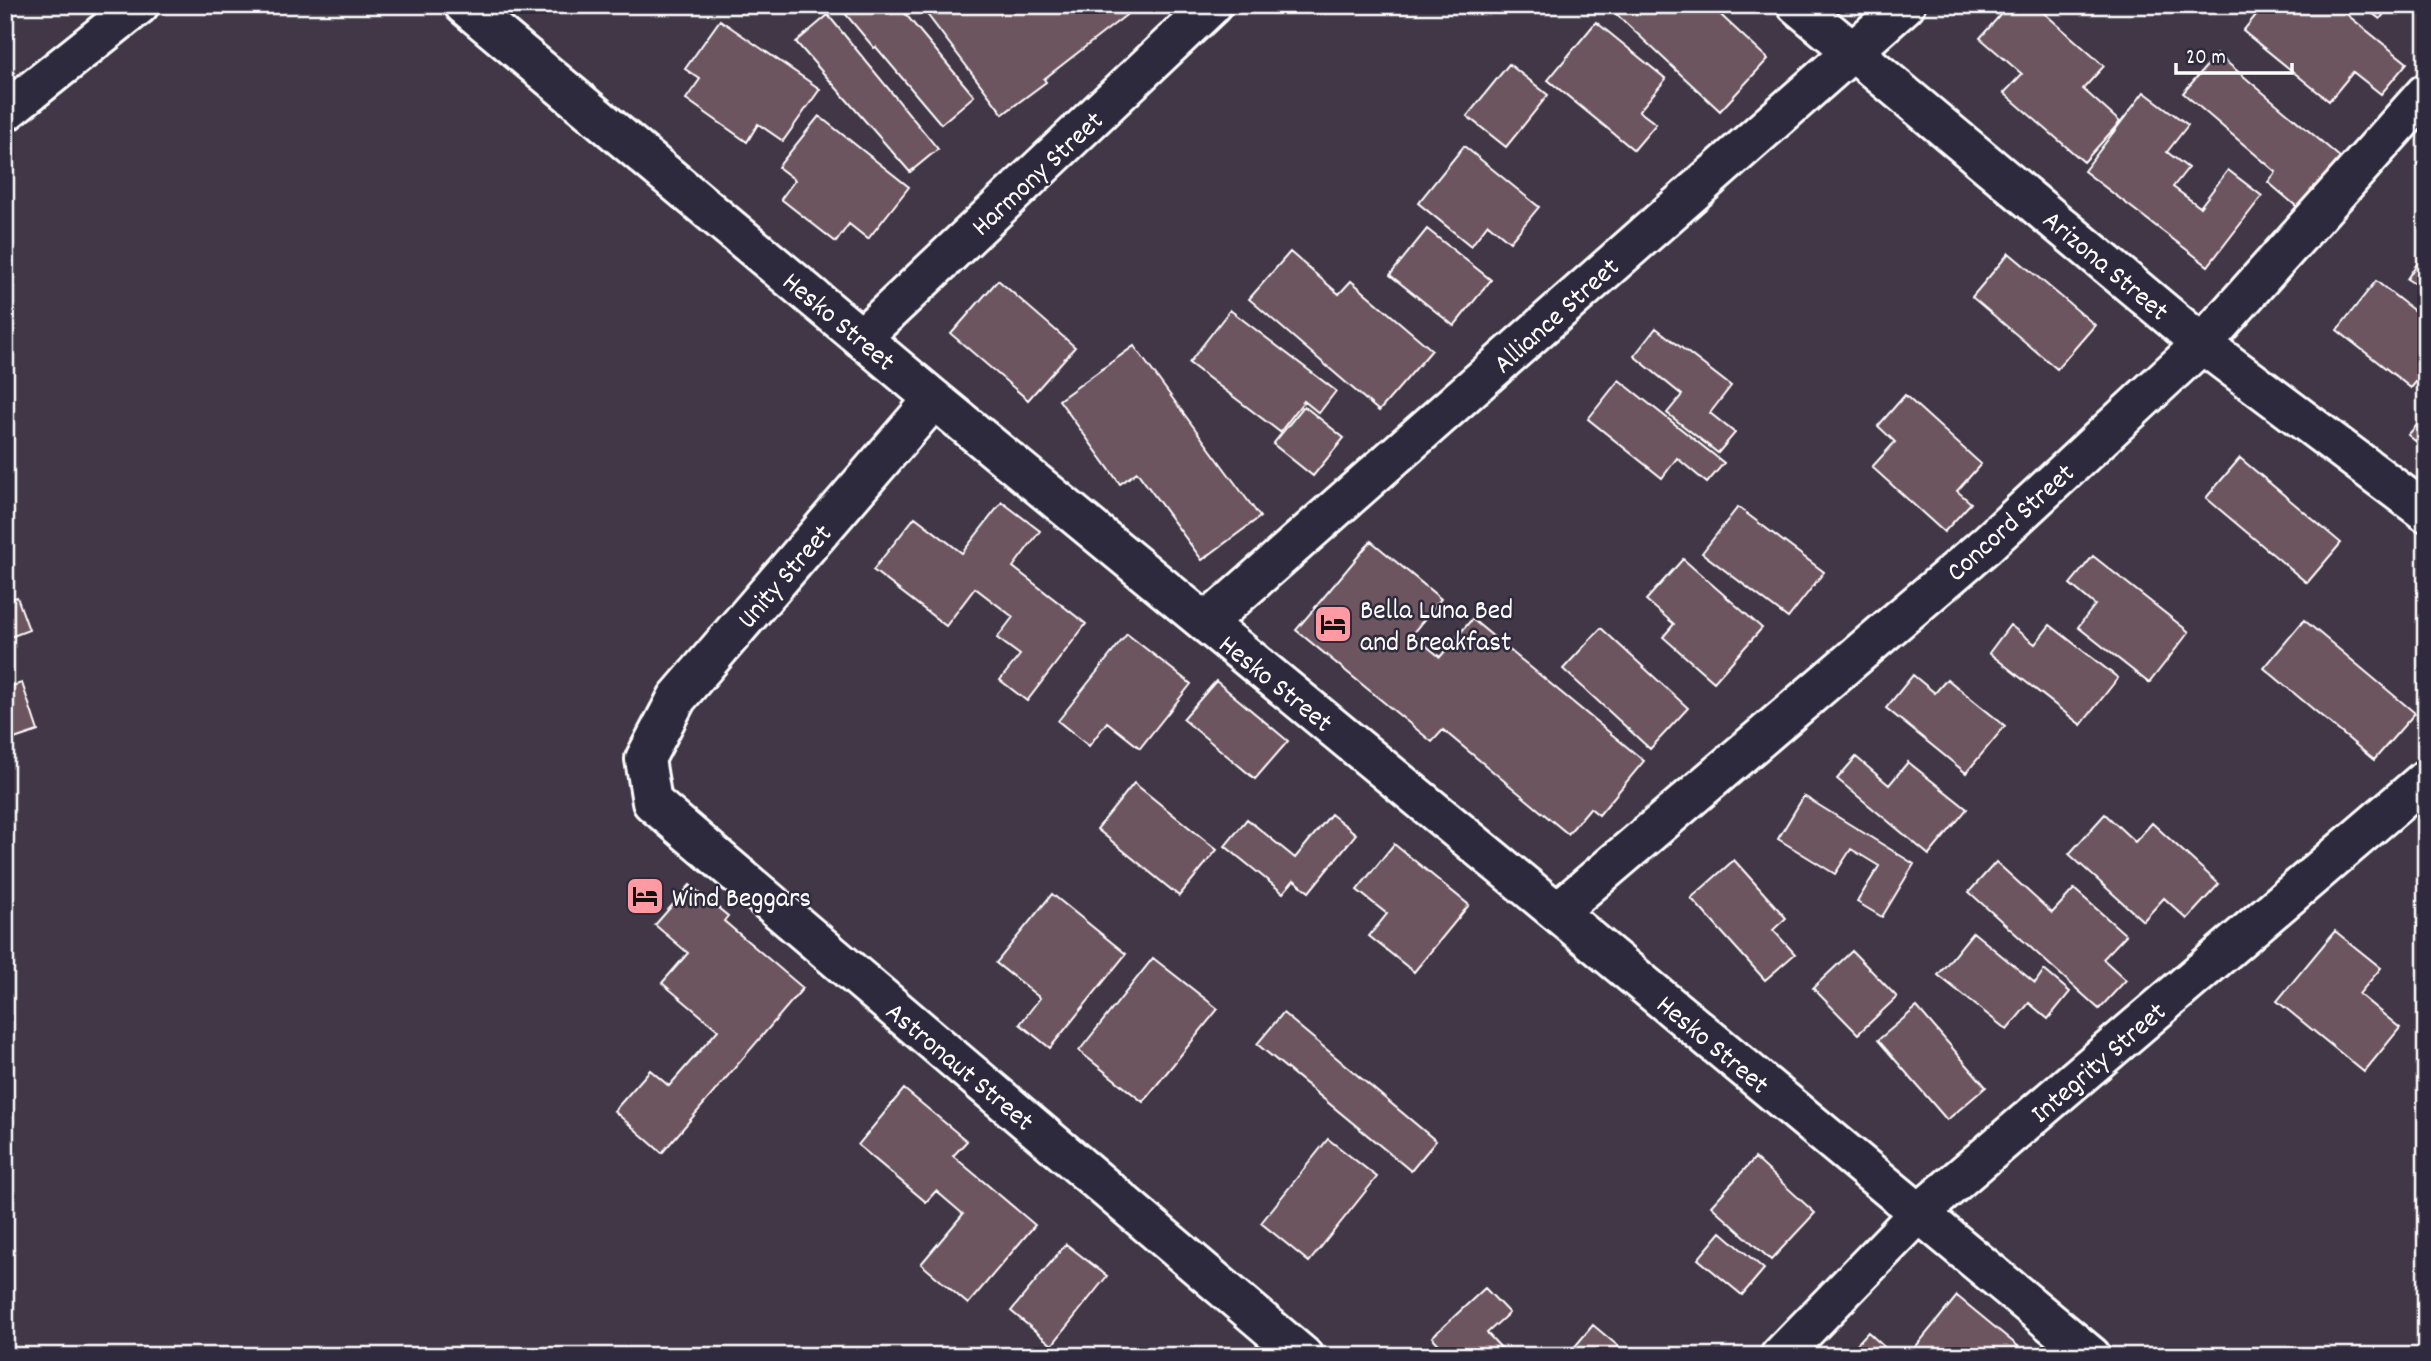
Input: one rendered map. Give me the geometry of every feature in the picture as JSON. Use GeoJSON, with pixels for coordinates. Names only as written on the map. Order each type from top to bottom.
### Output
{"type":"FeatureCollection","features":[{"type":"Feature","properties":{"kind":"street"},"geometry":{"type":"LineString","coordinates":[[5,112],[139,5]]}},
{"type":"Feature","properties":{"kind":"street","name":"Hesko Street"},"geometry":{"type":"LineString","coordinates":[[464,5],[934,399],[2091,1356]]}},
{"type":"Feature","properties":{"kind":"street","name":"Harmony Street"},"geometry":{"type":"LineString","coordinates":[[861,338],[1212,5]]}},
{"type":"Feature","properties":{"kind":"street","name":"Arizona Street"},"geometry":{"type":"LineString","coordinates":[[1797,5],[2202,344],[2426,512]]}},
{"type":"Feature","properties":{"kind":"street","name":"Alliance Street"},"geometry":{"type":"LineString","coordinates":[[1206,623],[1905,5]]}},
{"type":"Feature","properties":{"kind":"street","name":"Concord Street"},"geometry":{"type":"LineString","coordinates":[[1557,912],[1986,545],[2202,344],[2426,93]]}},
{"type":"Feature","properties":{"kind":"street","name":"Unity Street"},"geometry":{"type":"LineString","coordinates":[[645,760],[677,698],[934,399]]}},
{"type":"Feature","properties":{"kind":"street","name":"Astronaut Street"},"geometry":{"type":"LineString","coordinates":[[645,760],[652,802],[1303,1356]]}},
{"type":"Feature","properties":{"kind":"street","name":"Integrity Street"},"geometry":{"type":"LineString","coordinates":[[1780,1356],[1918,1214],[2426,779]]}},
{"type":"Feature","properties":{"kind":"building"},"geometry":{"type":"Polygon","coordinates":[[[838,5],[898,5],[974,96],[941,124],[838,5]]]}},
{"type":"Feature","properties":{"kind":"building"},"geometry":{"type":"Polygon","coordinates":[[[920,5],[1135,5],[1132,7],[1134,9],[1044,79],[1046,82],[1003,114],[920,5]]]}},
{"type":"Feature","properties":{"kind":"building"},"geometry":{"type":"Polygon","coordinates":[[[1623,5],[1710,5],[1768,59],[1720,111],[1615,13],[1623,5]]]}},
{"type":"Feature","properties":{"kind":"building"},"geometry":{"type":"Polygon","coordinates":[[[2009,5],[2035,5],[2104,66],[2083,89],[2120,122],[2084,162],[2004,93],[2022,74],[1980,38],[2009,5]]]}},
{"type":"Feature","properties":{"kind":"building"},"geometry":{"type":"Polygon","coordinates":[[[2264,5],[2335,5],[2407,63],[2381,94],[2353,72],[2329,101],[2243,31],[2264,5]]]}},
{"type":"Feature","properties":{"kind":"building"},"geometry":{"type":"Polygon","coordinates":[[[2361,5],[2391,5],[2380,19],[2361,5]]]}},
{"type":"Feature","properties":{"kind":"building"},"geometry":{"type":"Polygon","coordinates":[[[828,15],[938,149],[910,172],[796,42],[828,15]]]}},
{"type":"Feature","properties":{"kind":"building"},"geometry":{"type":"Polygon","coordinates":[[[720,20],[820,89],[783,141],[758,124],[747,142],[686,99],[700,79],[685,69],[720,20]]]}},
{"type":"Feature","properties":{"kind":"building"},"geometry":{"type":"Polygon","coordinates":[[[1596,22],[1666,79],[1639,111],[1656,124],[1634,150],[1548,80],[1596,22]]]}},
{"type":"Feature","properties":{"kind":"building"},"geometry":{"type":"Polygon","coordinates":[[[2217,54],[2353,168],[2310,218],[2268,182],[2276,172],[2183,93],[2217,54]]]}},
{"type":"Feature","properties":{"kind":"building"},"geometry":{"type":"Polygon","coordinates":[[[1509,64],[1548,95],[1506,147],[1467,116],[1509,64]]]}},
{"type":"Feature","properties":{"kind":"building"},"geometry":{"type":"Polygon","coordinates":[[[2144,92],[2188,125],[2167,152],[2188,168],[2173,187],[2200,207],[2228,170],[2262,196],[2208,266],[2084,171],[2144,92]]]}},
{"type":"Feature","properties":{"kind":"building"},"geometry":{"type":"Polygon","coordinates":[[[819,116],[909,187],[868,239],[849,224],[836,242],[781,199],[795,180],[778,167],[819,116]]]}},
{"type":"Feature","properties":{"kind":"building"},"geometry":{"type":"Polygon","coordinates":[[[1464,146],[1539,207],[1510,242],[1488,224],[1471,246],[1418,203],[1464,146]]]}},
{"type":"Feature","properties":{"kind":"building"},"geometry":{"type":"Polygon","coordinates":[[[1427,229],[1491,280],[1454,326],[1390,275],[1427,229]]]}},
{"type":"Feature","properties":{"kind":"building"},"geometry":{"type":"Polygon","coordinates":[[[2426,250],[2426,291],[2407,279],[2426,250]]]}},
{"type":"Feature","properties":{"kind":"building"},"geometry":{"type":"Polygon","coordinates":[[[1290,252],[1339,294],[1351,281],[1432,350],[1379,411],[1249,299],[1290,252]]]}},
{"type":"Feature","properties":{"kind":"building"},"geometry":{"type":"Polygon","coordinates":[[[2009,253],[2095,325],[2057,369],[1972,297],[2009,253]]]}},
{"type":"Feature","properties":{"kind":"building"},"geometry":{"type":"Polygon","coordinates":[[[998,280],[1075,347],[1028,400],[951,334],[998,280]]]}},
{"type":"Feature","properties":{"kind":"building"},"geometry":{"type":"Polygon","coordinates":[[[2376,281],[2426,320],[2426,370],[2411,388],[2337,330],[2376,281]]]}},
{"type":"Feature","properties":{"kind":"building"},"geometry":{"type":"Polygon","coordinates":[[[1230,310],[1336,391],[1319,413],[1304,401],[1280,432],[1189,363],[1230,310]]]}},
{"type":"Feature","properties":{"kind":"building"},"geometry":{"type":"Polygon","coordinates":[[[1656,328],[1731,386],[1710,413],[1735,433],[1718,453],[1667,413],[1682,395],[1634,356],[1656,328]]]}},
{"type":"Feature","properties":{"kind":"building"},"geometry":{"type":"Polygon","coordinates":[[[1134,346],[1260,517],[1202,560],[1137,472],[1120,484],[1059,400],[1134,346]]]}},
{"type":"Feature","properties":{"kind":"building"},"geometry":{"type":"Polygon","coordinates":[[[1619,380],[1724,463],[1707,483],[1677,458],[1662,478],[1588,419],[1619,380]]]}},
{"type":"Feature","properties":{"kind":"building"},"geometry":{"type":"Polygon","coordinates":[[[1905,395],[1981,464],[1957,491],[1971,503],[1944,532],[1872,467],[1895,442],[1878,426],[1905,395]]]}},
{"type":"Feature","properties":{"kind":"building"},"geometry":{"type":"Polygon","coordinates":[[[1304,406],[1344,438],[1313,476],[1273,444],[1304,406]]]}},
{"type":"Feature","properties":{"kind":"building"},"geometry":{"type":"Polygon","coordinates":[[[2426,415],[2426,450],[2408,435],[2426,415]]]}},
{"type":"Feature","properties":{"kind":"building"},"geometry":{"type":"Polygon","coordinates":[[[2240,458],[2341,543],[2307,583],[2206,498],[2240,458]]]}},
{"type":"Feature","properties":{"kind":"building"},"geometry":{"type":"Polygon","coordinates":[[[1002,502],[1040,531],[1013,567],[1086,624],[1027,701],[1000,680],[1020,655],[997,638],[1013,617],[975,588],[946,626],[873,570],[915,517],[962,553],[1002,502]]]}},
{"type":"Feature","properties":{"kind":"building"},"geometry":{"type":"Polygon","coordinates":[[[1738,507],[1824,572],[1788,618],[1702,553],[1738,507]]]}},
{"type":"Feature","properties":{"kind":"building"},"geometry":{"type":"Polygon","coordinates":[[[1371,541],[1441,599],[1412,634],[1440,657],[1472,619],[1644,761],[1599,815],[1590,808],[1568,834],[1443,730],[1432,742],[1296,630],[1371,541]]]}},
{"type":"Feature","properties":{"kind":"building"},"geometry":{"type":"Polygon","coordinates":[[[2093,556],[2189,632],[2149,683],[2078,627],[2095,605],[2070,584],[2093,556]]]}},
{"type":"Feature","properties":{"kind":"building"},"geometry":{"type":"Polygon","coordinates":[[[1683,559],[1762,628],[1714,682],[1663,637],[1674,624],[1646,600],[1683,559]]]}},
{"type":"Feature","properties":{"kind":"building"},"geometry":{"type":"Polygon","coordinates":[[[17,597],[29,630],[5,639],[5,601],[17,597]]]}},
{"type":"Feature","properties":{"kind":"building"},"geometry":{"type":"Polygon","coordinates":[[[2304,620],[2415,713],[2374,760],[2264,668],[2304,620]]]}},
{"type":"Feature","properties":{"kind":"building"},"geometry":{"type":"Polygon","coordinates":[[[2010,625],[2035,644],[2050,625],[2118,678],[2081,725],[1989,653],[2010,625]]]}},
{"type":"Feature","properties":{"kind":"building"},"geometry":{"type":"Polygon","coordinates":[[[1601,628],[1688,708],[1650,749],[1563,669],[1601,628]]]}},
{"type":"Feature","properties":{"kind":"building"},"geometry":{"type":"Polygon","coordinates":[[[1127,634],[1191,684],[1140,748],[1107,722],[1089,746],[1058,721],[1127,634]]]}},
{"type":"Feature","properties":{"kind":"building"},"geometry":{"type":"Polygon","coordinates":[[[1913,675],[1935,693],[1947,679],[2005,726],[1966,773],[1886,708],[1913,675]]]}},
{"type":"Feature","properties":{"kind":"building"},"geometry":{"type":"Polygon","coordinates":[[[1216,681],[1288,741],[1255,779],[1183,719],[1216,681]]]}},
{"type":"Feature","properties":{"kind":"building"},"geometry":{"type":"Polygon","coordinates":[[[22,683],[38,731],[5,742],[5,688],[22,683]]]}},
{"type":"Feature","properties":{"kind":"building"},"geometry":{"type":"Polygon","coordinates":[[[1856,757],[1889,785],[1908,762],[1967,809],[1929,855],[1837,779],[1856,757]]]}},
{"type":"Feature","properties":{"kind":"building"},"geometry":{"type":"Polygon","coordinates":[[[1134,783],[1217,850],[1179,896],[1097,829],[1134,783]]]}},
{"type":"Feature","properties":{"kind":"building"},"geometry":{"type":"Polygon","coordinates":[[[1804,796],[1914,864],[1882,917],[1857,902],[1879,866],[1851,849],[1835,874],[1778,839],[1804,796]]]}},
{"type":"Feature","properties":{"kind":"building"},"geometry":{"type":"Polygon","coordinates":[[[1331,814],[1356,834],[1309,892],[1294,880],[1283,893],[1225,846],[1247,819],[1295,858],[1331,814]]]}},
{"type":"Feature","properties":{"kind":"building"},"geometry":{"type":"Polygon","coordinates":[[[2105,814],[2135,842],[2152,823],[2219,884],[2187,919],[2164,898],[2143,921],[2069,854],[2105,814]]]}},
{"type":"Feature","properties":{"kind":"building"},"geometry":{"type":"Polygon","coordinates":[[[1394,844],[1469,905],[1414,972],[1369,936],[1387,914],[1357,890],[1394,844]]]}},
{"type":"Feature","properties":{"kind":"building"},"geometry":{"type":"Polygon","coordinates":[[[1734,860],[1786,918],[1773,930],[1795,954],[1765,980],[1691,898],[1734,860]]]}},
{"type":"Feature","properties":{"kind":"building"},"geometry":{"type":"Polygon","coordinates":[[[1996,862],[2052,913],[2074,889],[2126,935],[2103,959],[2126,980],[2099,1009],[1969,892],[1996,862]]]}},
{"type":"Feature","properties":{"kind":"building"},"geometry":{"type":"Polygon","coordinates":[[[690,885],[728,916],[724,921],[803,988],[662,1153],[614,1111],[650,1070],[669,1086],[718,1030],[662,983],[688,953],[655,925],[690,885]]]}},
{"type":"Feature","properties":{"kind":"building"},"geometry":{"type":"Polygon","coordinates":[[[1052,894],[1126,954],[1050,1048],[1020,1024],[1040,998],[996,963],[1052,894]]]}},
{"type":"Feature","properties":{"kind":"building"},"geometry":{"type":"Polygon","coordinates":[[[2335,931],[2381,968],[2359,994],[2400,1028],[2364,1072],[2277,1001],[2335,931]]]}},
{"type":"Feature","properties":{"kind":"building"},"geometry":{"type":"Polygon","coordinates":[[[1973,932],[2035,983],[2044,970],[2070,992],[2048,1019],[2029,1003],[2007,1030],[1938,975],[1973,932]]]}},
{"type":"Feature","properties":{"kind":"building"},"geometry":{"type":"Polygon","coordinates":[[[1852,951],[1897,997],[1858,1034],[1813,988],[1852,951]]]}},
{"type":"Feature","properties":{"kind":"building"},"geometry":{"type":"Polygon","coordinates":[[[1153,958],[1218,1009],[1143,1102],[1079,1051],[1153,958]]]}},
{"type":"Feature","properties":{"kind":"building"},"geometry":{"type":"Polygon","coordinates":[[[1917,1007],[1986,1087],[1947,1120],[1878,1040],[1917,1007]]]}},
{"type":"Feature","properties":{"kind":"building"},"geometry":{"type":"Polygon","coordinates":[[[1283,1013],[1436,1141],[1411,1171],[1257,1044],[1283,1013]]]}},
{"type":"Feature","properties":{"kind":"building"},"geometry":{"type":"Polygon","coordinates":[[[904,1089],[967,1141],[953,1156],[1035,1225],[968,1304],[921,1264],[963,1214],[936,1191],[926,1202],[858,1145],[904,1089]]]}},
{"type":"Feature","properties":{"kind":"building"},"geometry":{"type":"Polygon","coordinates":[[[1328,1139],[1377,1177],[1309,1262],[1261,1223],[1328,1139]]]}},
{"type":"Feature","properties":{"kind":"building"},"geometry":{"type":"Polygon","coordinates":[[[1755,1158],[1815,1213],[1771,1260],[1711,1206],[1755,1158]]]}},
{"type":"Feature","properties":{"kind":"building"},"geometry":{"type":"Polygon","coordinates":[[[1721,1232],[1764,1269],[1742,1295],[1698,1259],[1721,1232]]]}},
{"type":"Feature","properties":{"kind":"building"},"geometry":{"type":"Polygon","coordinates":[[[1066,1244],[1107,1276],[1052,1345],[1011,1311],[1066,1244]]]}},
{"type":"Feature","properties":{"kind":"building"},"geometry":{"type":"Polygon","coordinates":[[[1485,1288],[1509,1313],[1487,1333],[1509,1356],[1450,1356],[1432,1337],[1485,1288]]]}},
{"type":"Feature","properties":{"kind":"building"},"geometry":{"type":"Polygon","coordinates":[[[1957,1296],[2030,1356],[1908,1356],[1957,1296]]]}},
{"type":"Feature","properties":{"kind":"building"},"geometry":{"type":"Polygon","coordinates":[[[1593,1325],[1630,1356],[1567,1356],[1593,1325]]]}},
{"type":"Feature","properties":{"kind":"building"},"geometry":{"type":"Polygon","coordinates":[[[1868,1332],[1894,1356],[1846,1356],[1868,1332]]]}},
{"type":"Feature","properties":{"kind":"place","name":"Bella Luna Bed and Breakfast"},"geometry":{"type":"Point","coordinates":[1333,624]}},
{"type":"Feature","properties":{"kind":"place","name":"Wind Beggars"},"geometry":{"type":"Point","coordinates":[645,896]}}]}
